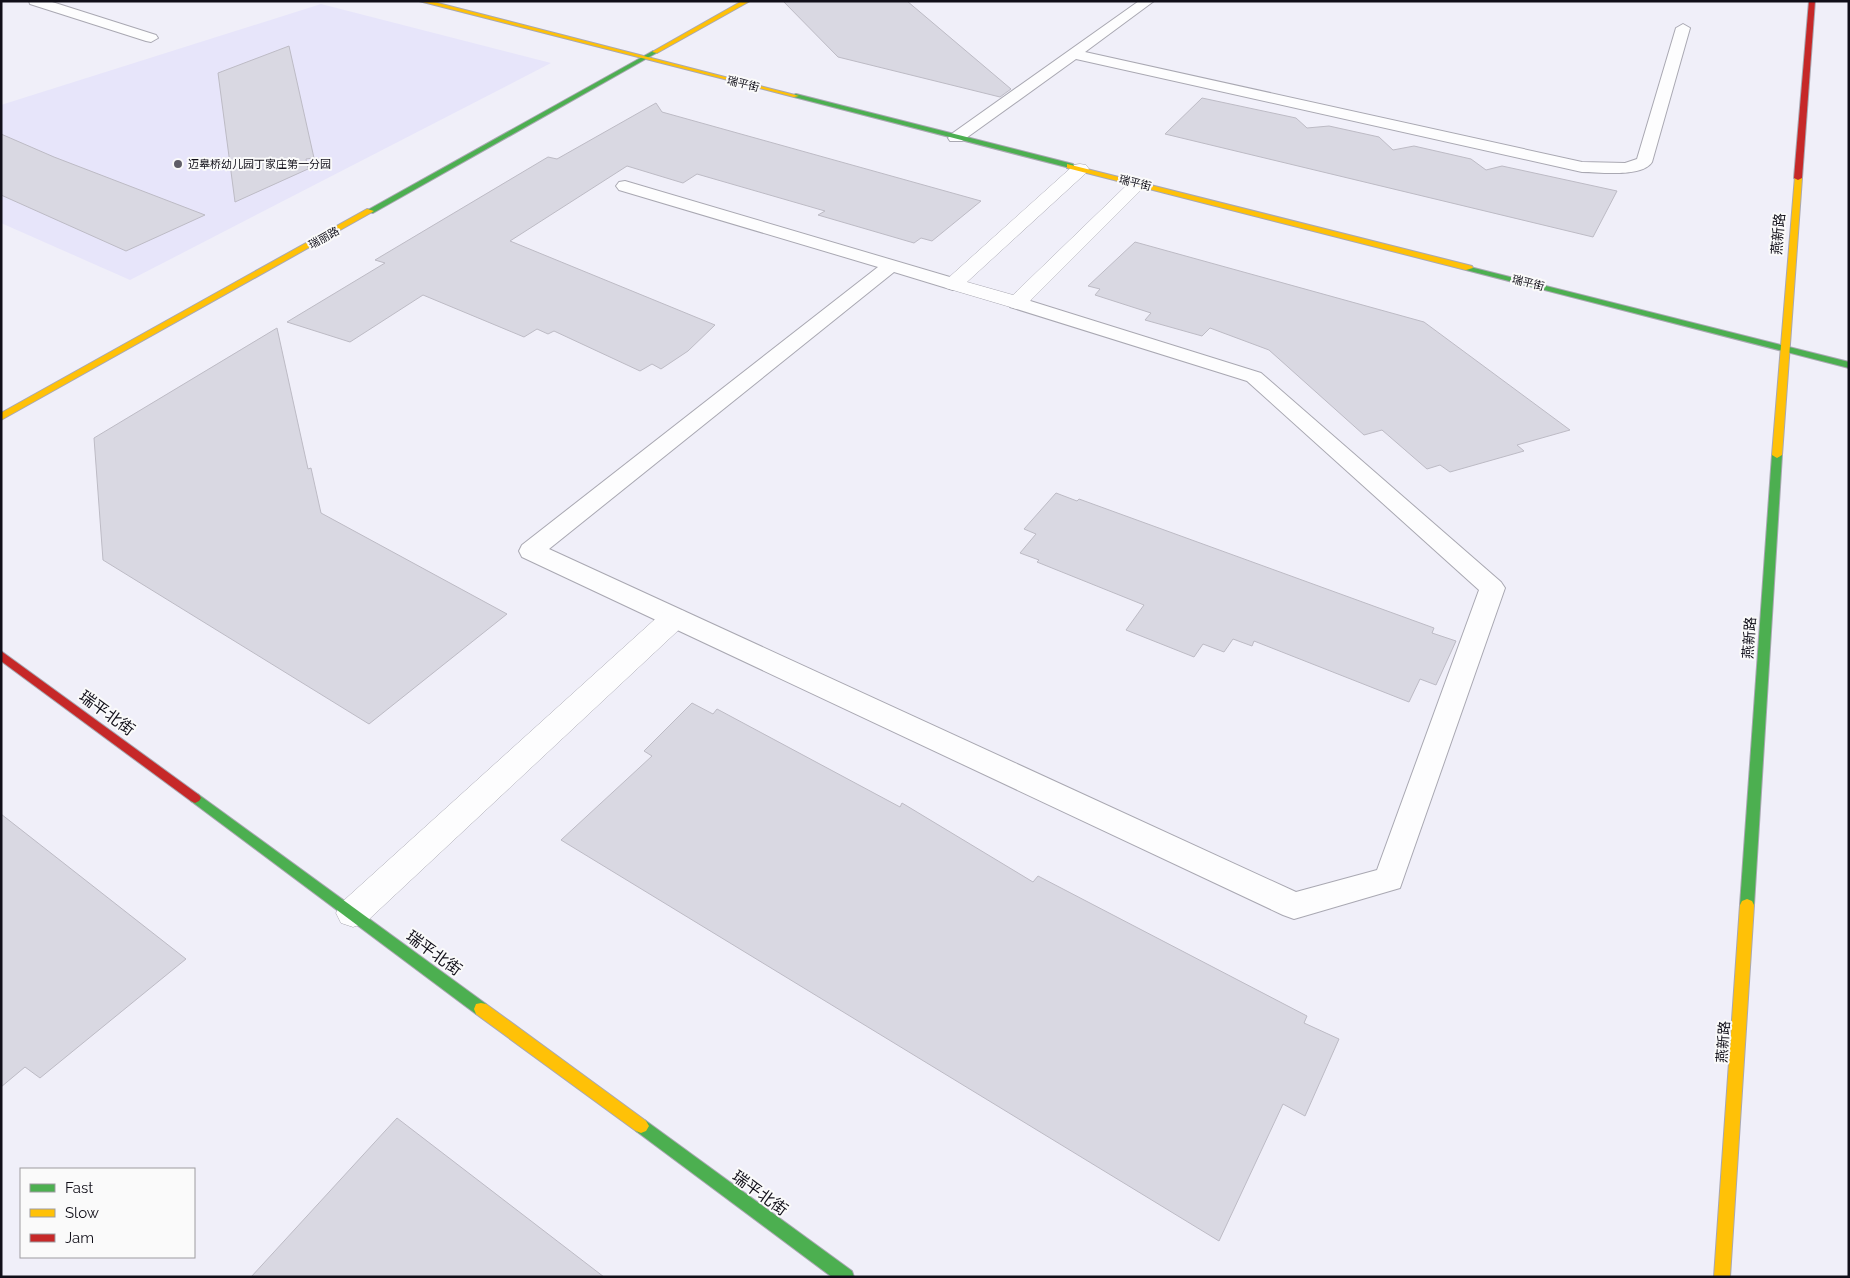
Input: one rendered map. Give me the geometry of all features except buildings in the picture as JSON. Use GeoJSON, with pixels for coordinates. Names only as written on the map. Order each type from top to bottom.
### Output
{"type":"FeatureCollection","features":[{"type":"Feature","properties":{"kind":"street","name":"瑞平街"},"geometry":{"type":"LineString","coordinates":[[422,1],[1849,364]]}},
{"type":"Feature","properties":{"kind":"street","name":"瑞丽路"},"geometry":{"type":"LineString","coordinates":[[1,417],[747,1]]}},
{"type":"Feature","properties":{"kind":"street","name":"燕新路"},"geometry":{"type":"LineString","coordinates":[[1722,1277],[1784,348],[1812,1]]}},
{"type":"Feature","properties":{"kind":"street"},"geometry":{"type":"LineString","coordinates":[[952,284],[1080,169]]}},
{"type":"Feature","properties":{"kind":"street"},"geometry":{"type":"LineString","coordinates":[[952,284],[1017,303],[1138,184]]}},
{"type":"Feature","properties":{"kind":"street"},"geometry":{"type":"LineString","coordinates":[[353,913],[674,618]]}},
{"type":"Feature","properties":{"kind":"street","name":"瑞平北街"},"geometry":{"type":"LineString","coordinates":[[1,655],[846,1277]]}},
{"type":"Feature","properties":{"kind":"lane"},"geometry":{"type":"LineString","coordinates":[[956,138],[1148,1]]}},
{"type":"Feature","properties":{"kind":"lane"},"geometry":{"type":"LineString","coordinates":[[39,2],[151,38]]}},
{"type":"Feature","properties":{"kind":"lane"},"geometry":{"type":"LineString","coordinates":[[1074,54],[1582,167],[1626,168],[1644,162],[1683,28]]}},
{"type":"Feature","properties":{"kind":"lane"},"geometry":{"type":"LineString","coordinates":[[625,186],[952,284]]}},
{"type":"Feature","properties":{"kind":"lane"},"geometry":{"type":"LineString","coordinates":[[891,266],[531,551],[1294,906],[1389,879],[1492,588],[1254,377],[1017,303]]}},
{"type":"Feature","properties":{"kind":"shaded area","name":"迈皋桥幼儿园丁家庄第一分园"},"geometry":{"type":"Polygon","coordinates":[[[321,4],[551,63],[130,280],[1,223],[1,105],[321,4]]]}},
{"type":"Feature","properties":{"kind":"traffic: fast"},"geometry":{"type":"LineString","coordinates":[[370,211],[655,52]]}},
{"type":"Feature","properties":{"kind":"traffic: fast"},"geometry":{"type":"LineString","coordinates":[[796,96],[1070,166]]}},
{"type":"Feature","properties":{"kind":"traffic: fast"},"geometry":{"type":"LineString","coordinates":[[1469,268],[1849,365]]}},
{"type":"Feature","properties":{"kind":"traffic: fast"},"geometry":{"type":"LineString","coordinates":[[1747,905],[1777,455]]}},
{"type":"Feature","properties":{"kind":"traffic: fast"},"geometry":{"type":"LineString","coordinates":[[195,798],[481,1009]]}},
{"type":"Feature","properties":{"kind":"traffic: fast"},"geometry":{"type":"LineString","coordinates":[[641,1126],[846,1277]]}},
{"type":"Feature","properties":{"kind":"traffic: slow"},"geometry":{"type":"LineString","coordinates":[[422,1],[796,96]]}},
{"type":"Feature","properties":{"kind":"traffic: slow"},"geometry":{"type":"LineString","coordinates":[[655,52],[747,1]]}},
{"type":"Feature","properties":{"kind":"traffic: slow"},"geometry":{"type":"LineString","coordinates":[[1070,166],[1469,268]]}},
{"type":"Feature","properties":{"kind":"traffic: slow"},"geometry":{"type":"LineString","coordinates":[[1777,455],[1798,178]]}},
{"type":"Feature","properties":{"kind":"traffic: slow"},"geometry":{"type":"LineString","coordinates":[[1,417],[370,211]]}},
{"type":"Feature","properties":{"kind":"traffic: slow"},"geometry":{"type":"LineString","coordinates":[[1722,1277],[1747,905]]}},
{"type":"Feature","properties":{"kind":"traffic: slow"},"geometry":{"type":"LineString","coordinates":[[481,1009],[641,1126]]}},
{"type":"Feature","properties":{"kind":"traffic: jam"},"geometry":{"type":"LineString","coordinates":[[1798,178],[1812,1]]}},
{"type":"Feature","properties":{"kind":"traffic: jam"},"geometry":{"type":"LineString","coordinates":[[1,655],[195,798]]}},
{"type":"Feature","properties":{"kind":"place","name":"迈皋桥幼儿园丁家庄第一分园"},"geometry":{"type":"Point","coordinates":[178,164]}}]}
